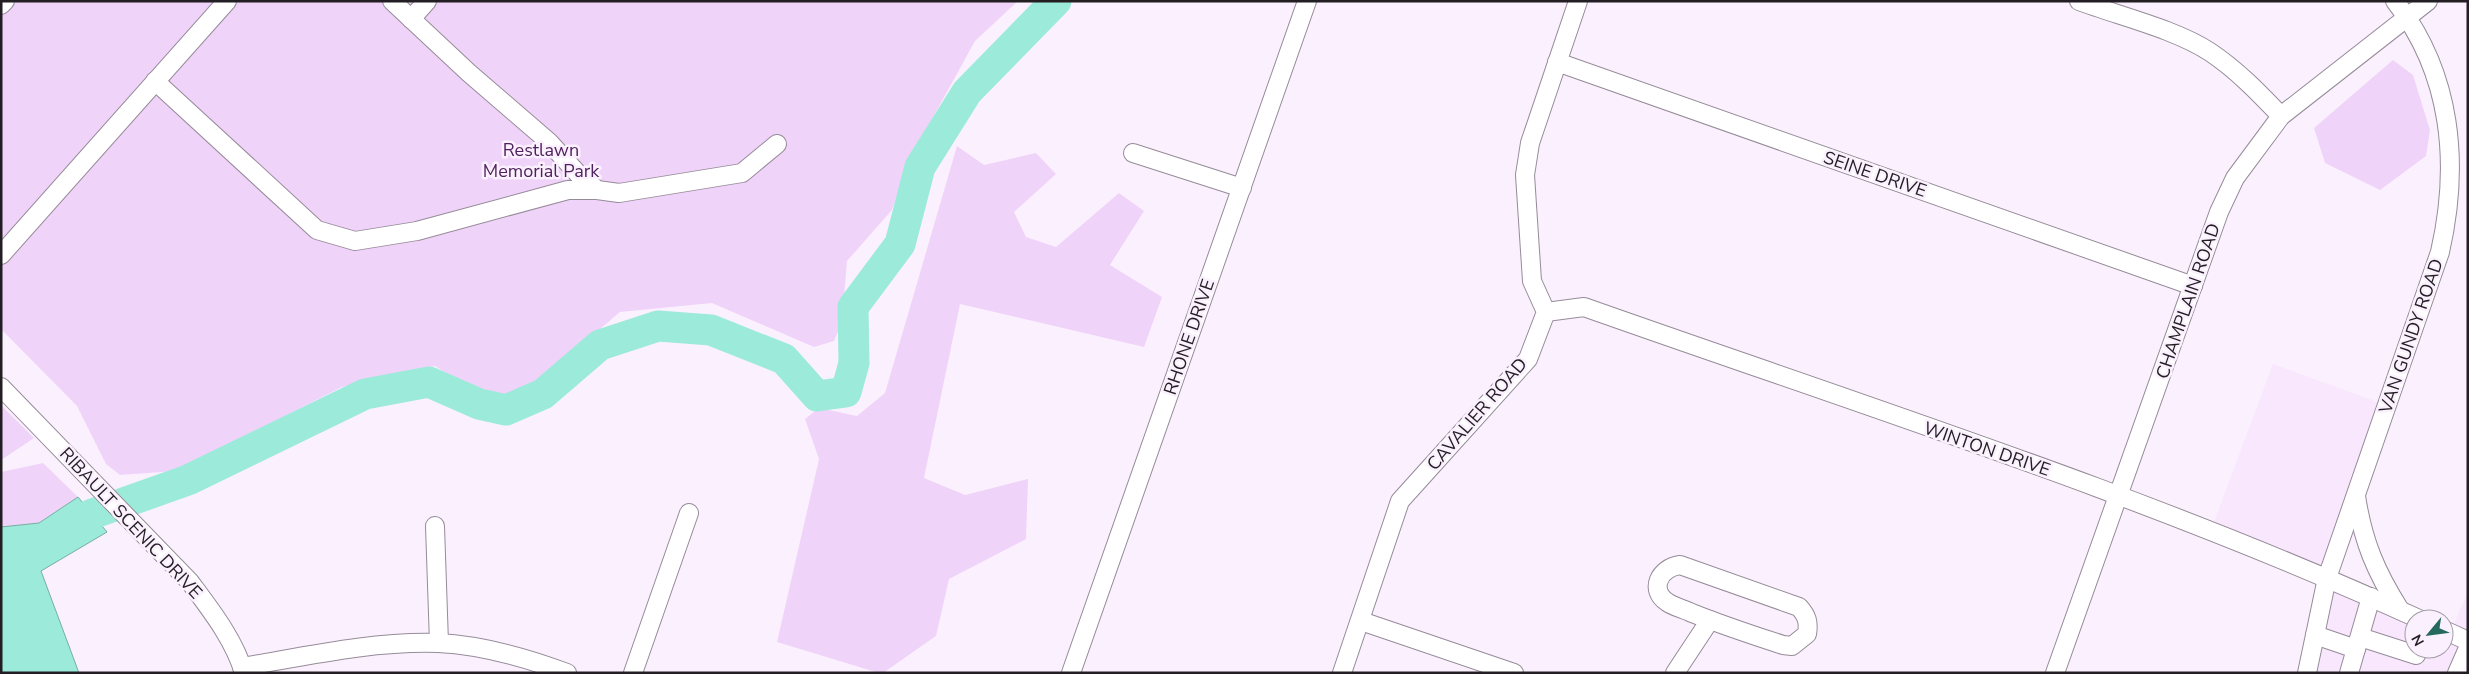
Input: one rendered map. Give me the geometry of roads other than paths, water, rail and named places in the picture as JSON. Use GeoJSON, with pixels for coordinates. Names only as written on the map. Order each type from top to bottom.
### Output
{"type":"FeatureCollection","features":[{"type":"Feature","properties":{"kind":"street"},"geometry":{"type":"LineString","coordinates":[[1,5],[5,1]]}},
{"type":"Feature","properties":{"kind":"street"},"geometry":{"type":"LineString","coordinates":[[5,245],[227,1]]}},
{"type":"Feature","properties":{"kind":"street"},"geometry":{"type":"LineString","coordinates":[[392,1],[469,74],[549,142],[579,175],[597,190]]}},
{"type":"Feature","properties":{"kind":"street"},"geometry":{"type":"LineString","coordinates":[[411,19],[427,1]]}},
{"type":"Feature","properties":{"kind":"street","name":"RHONE DRIVE"},"geometry":{"type":"LineString","coordinates":[[1071,673],[1307,1]]}},
{"type":"Feature","properties":{"kind":"street"},"geometry":{"type":"LineString","coordinates":[[1546,312],[1532,282],[1525,175],[1530,143],[1578,1]]}},
{"type":"Feature","properties":{"kind":"street"},"geometry":{"type":"LineString","coordinates":[[2079,1],[2183,38],[2209,51],[2236,71],[2281,116]]}},
{"type":"Feature","properties":{"kind":"street","name":"VAN GUNDY ROAD"},"geometry":{"type":"LineString","coordinates":[[2307,673],[2327,578],[2440,252],[2448,219],[2451,156],[2448,126],[2441,94],[2427,56],[2407,17],[2395,1]]}},
{"type":"Feature","properties":{"kind":"street","name":"CHAMPLAIN ROAD"},"geometry":{"type":"LineString","coordinates":[[2055,673],[2219,212],[2234,178],[2281,116],[2428,1]]}},
{"type":"Feature","properties":{"kind":"street","name":"SEINE DRIVE"},"geometry":{"type":"LineString","coordinates":[[1557,62],[2193,286]]}},
{"type":"Feature","properties":{"kind":"street"},"geometry":{"type":"LineString","coordinates":[[155,81],[317,230],[355,240],[417,231],[568,190],[597,190],[619,193],[742,173],[777,144]]}},
{"type":"Feature","properties":{"kind":"street"},"geometry":{"type":"LineString","coordinates":[[1133,153],[1242,188]]}},
{"type":"Feature","properties":{"kind":"street","name":"WINTON DRIVE"},"geometry":{"type":"LineString","coordinates":[[1546,312],[1584,307],[2119,496],[2327,578],[2404,612]]}},
{"type":"Feature","properties":{"kind":"street","name":"CAVALIER ROAD"},"geometry":{"type":"LineString","coordinates":[[1342,673],[1394,512],[1400,501],[1528,360],[1546,312]]}},
{"type":"Feature","properties":{"kind":"street","name":"RIBAULT SCENIC DRIVE"},"geometry":{"type":"LineString","coordinates":[[1,386],[190,582],[212,612],[243,670]]}},
{"type":"Feature","properties":{"kind":"street"},"geometry":{"type":"LineString","coordinates":[[2356,493],[2361,526],[2370,555],[2380,579],[2400,610]]}},
{"type":"Feature","properties":{"kind":"street"},"geometry":{"type":"LineString","coordinates":[[633,673],[689,513]]}},
{"type":"Feature","properties":{"kind":"street"},"geometry":{"type":"LineString","coordinates":[[435,526],[439,644]]}},
{"type":"Feature","properties":{"kind":"street"},"geometry":{"type":"LineString","coordinates":[[1680,565],[1790,603],[1799,607],[1806,615],[1809,625],[1807,634],[1792,646],[1783,645],[1710,620],[1666,602],[1660,593],[1658,582],[1662,573],[1670,567],[1680,565]]}},
{"type":"Feature","properties":{"kind":"street"},"geometry":{"type":"LineString","coordinates":[[2350,673],[2371,597]]}},
{"type":"Feature","properties":{"kind":"street"},"geometry":{"type":"LineString","coordinates":[[1674,673],[1710,620]]}},
{"type":"Feature","properties":{"kind":"street"},"geometry":{"type":"LineString","coordinates":[[1360,621],[1514,673]]}},
{"type":"Feature","properties":{"kind":"street"},"geometry":{"type":"LineString","coordinates":[[2315,635],[2404,653]]}},
{"type":"Feature","properties":{"kind":"street"},"geometry":{"type":"LineString","coordinates":[[2454,635],[2468,641]]}},
{"type":"Feature","properties":{"kind":"street"},"geometry":{"type":"LineString","coordinates":[[243,670],[384,644],[439,644],[476,648],[545,664],[568,673]]}},
{"type":"Feature","properties":{"kind":"street"},"geometry":{"type":"LineString","coordinates":[[2457,673],[2468,648]]}},
{"type":"Feature","properties":{"kind":"waterway"},"geometry":{"type":"LineString","coordinates":[[92,514],[188,480],[365,394],[429,382],[479,404],[506,410],[543,394],[600,345],[658,326],[711,330],[784,359],[817,396],[846,392],[854,363],[853,307],[900,244],[920,167],[967,92],[1056,1]]}},
{"type":"Feature","properties":{"kind":"park label","name":"Restlawn Memorial Park"},"geometry":{"type":"Point","coordinates":[541,160]}}]}
